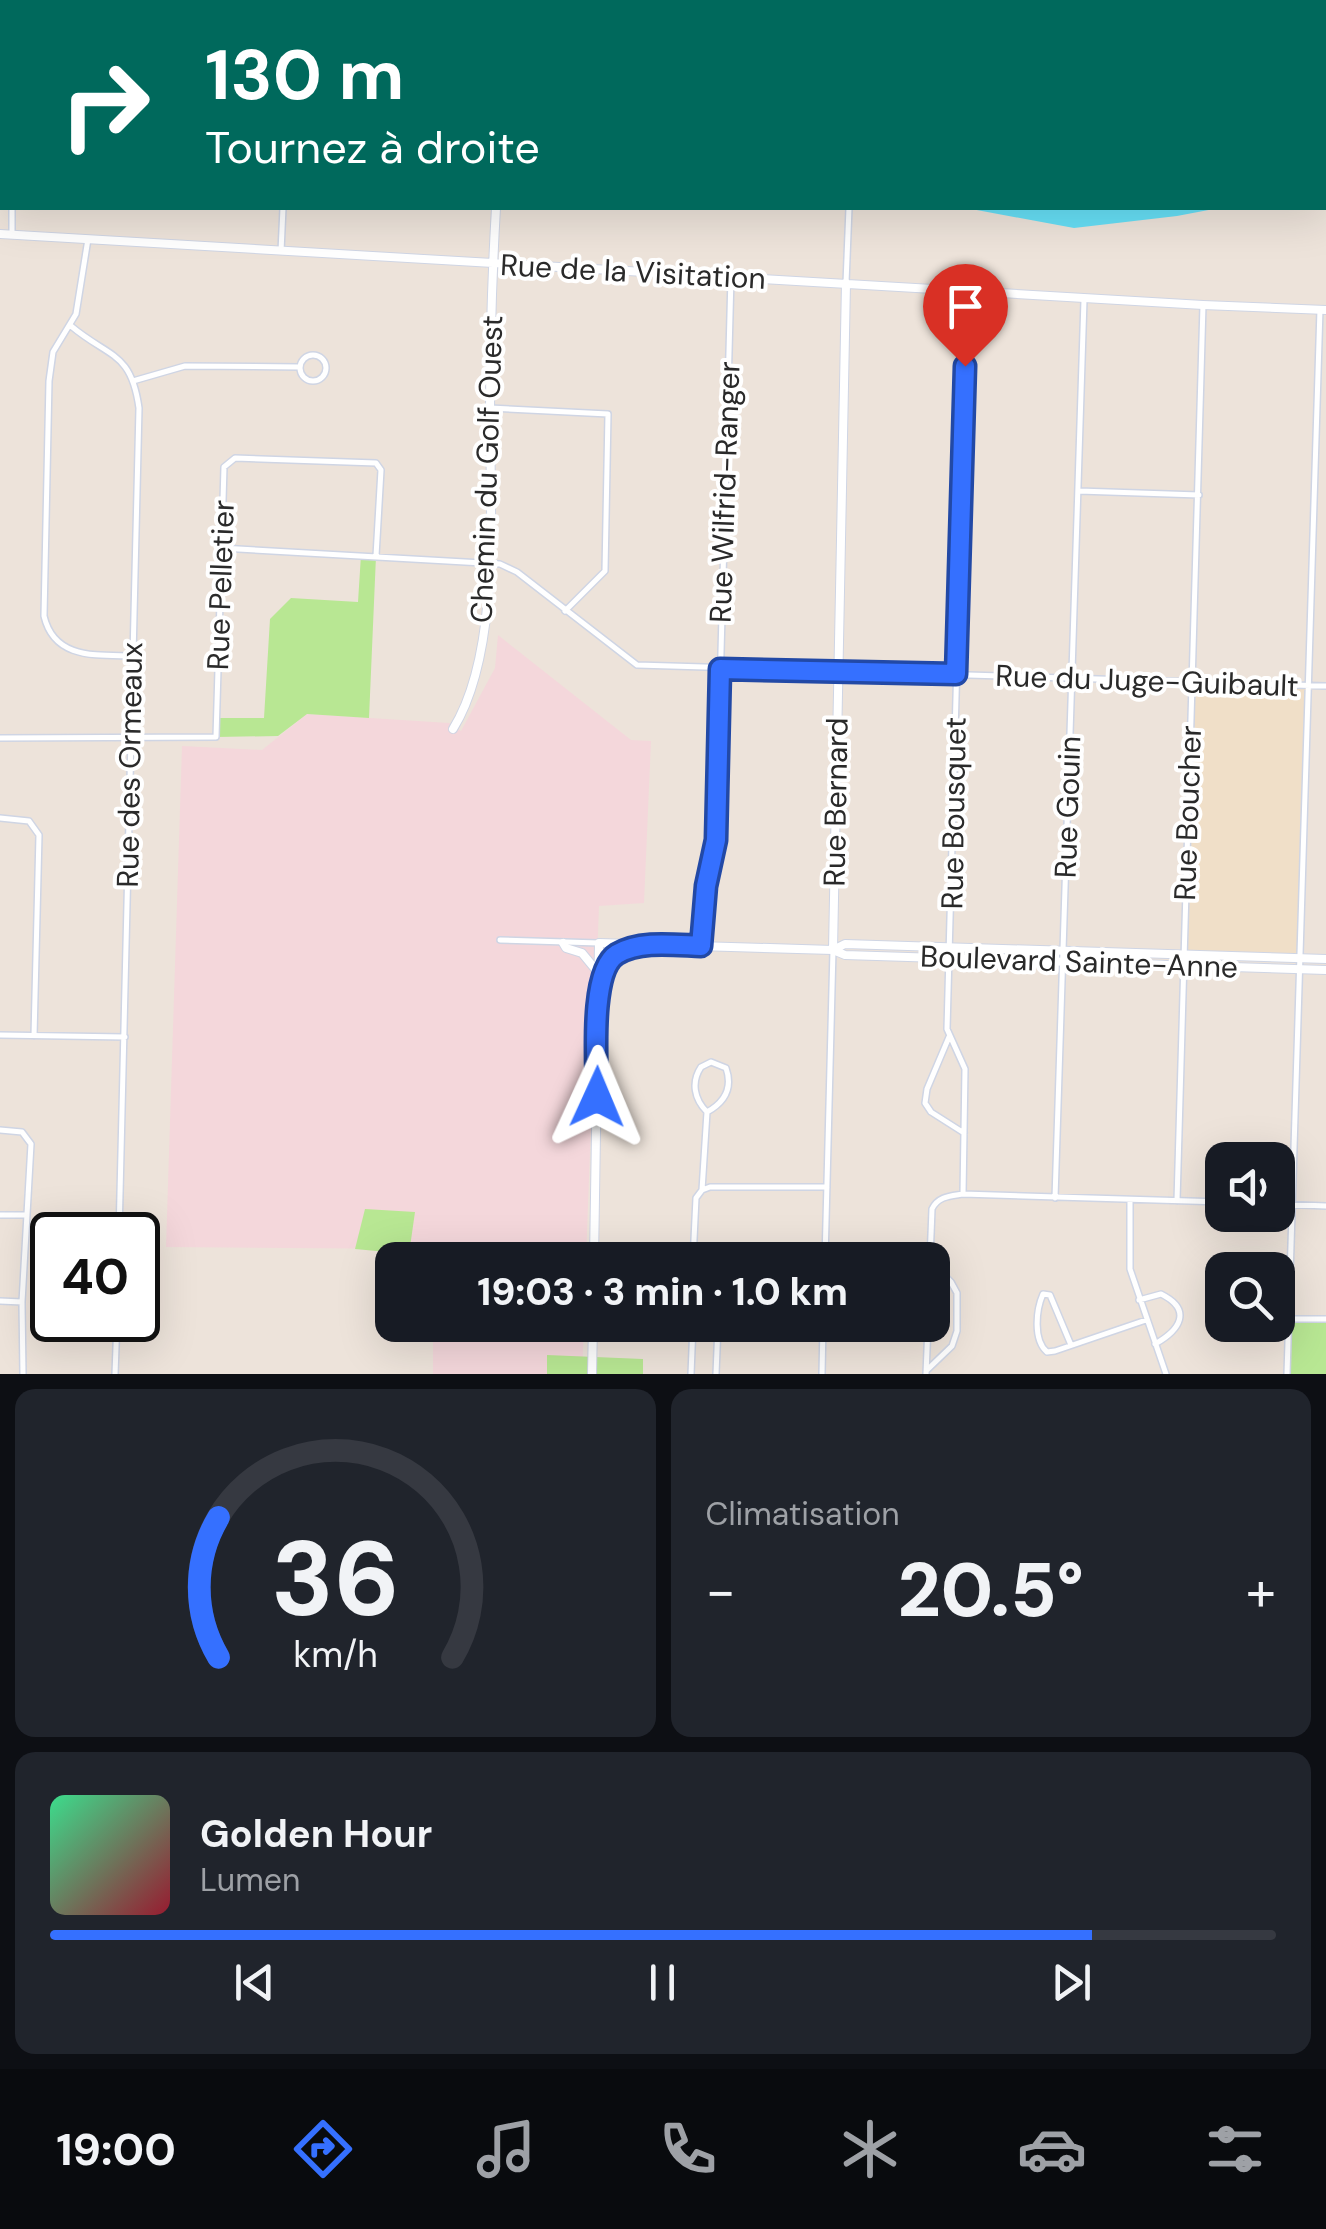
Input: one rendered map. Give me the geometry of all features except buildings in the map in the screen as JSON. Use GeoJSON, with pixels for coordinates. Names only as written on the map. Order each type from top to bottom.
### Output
{"type":"FeatureCollection","features":[{"type":"Feature","properties":{"kind":"street"},"geometry":{"type":"LineString","coordinates":[[12,210],[12,234]]}},
{"type":"Feature","properties":{"kind":"street"},"geometry":{"type":"LineString","coordinates":[[280,251],[282,210]]}},
{"type":"Feature","properties":{"kind":"street","name":"Chemin du Golf Ouest"},"geometry":{"type":"LineString","coordinates":[[454,729],[468,702],[479,661],[490,562],[496,210]]}},
{"type":"Feature","properties":{"kind":"street"},"geometry":{"type":"LineString","coordinates":[[846,283],[850,210]]}},
{"type":"Feature","properties":{"kind":"street","name":"Rue de la Visitation"},"geometry":{"type":"LineString","coordinates":[[0,234],[1323,310]]}},
{"type":"Feature","properties":{"kind":"street"},"geometry":{"type":"LineString","coordinates":[[88,238],[80,299],[71,326],[54,352],[49,381],[44,616],[57,641],[72,652],[131,656]]}},
{"type":"Feature","properties":{"kind":"street","name":"Rue Wilfrid-Ranger"},"geometry":{"type":"LineString","coordinates":[[701,946],[706,886],[716,840],[731,277]]}},
{"type":"Feature","properties":{"kind":"street","name":"Rue Bernard"},"geometry":{"type":"LineString","coordinates":[[826,1242],[846,283]]}},
{"type":"Feature","properties":{"kind":"street","name":"Rue Bousquet"},"geometry":{"type":"LineString","coordinates":[[964,1134],[924,1103],[948,1037],[967,290]]}},
{"type":"Feature","properties":{"kind":"street","name":"Rue Gouin"},"geometry":{"type":"LineString","coordinates":[[1054,1198],[1084,297]]}},
{"type":"Feature","properties":{"kind":"street","name":"Rue Boucher"},"geometry":{"type":"LineString","coordinates":[[1177,1201],[1203,306]]}},
{"type":"Feature","properties":{"kind":"street"},"geometry":{"type":"LineString","coordinates":[[1295,1166],[1323,310]]}},
{"type":"Feature","properties":{"kind":"street"},"geometry":{"type":"LineString","coordinates":[[71,326],[119,358],[134,380],[185,366],[300,367]]}},
{"type":"Feature","properties":{"kind":"street"},"geometry":{"type":"LineString","coordinates":[[311,356],[320,358],[326,368],[323,376],[312,381],[302,375],[300,367],[311,356]]}},
{"type":"Feature","properties":{"kind":"street","name":"Rue des Ormeaux"},"geometry":{"type":"LineString","coordinates":[[120,1212],[139,408],[134,380]]}},
{"type":"Feature","properties":{"kind":"street"},"geometry":{"type":"LineString","coordinates":[[490,408],[608,414],[604,570],[564,611]]}},
{"type":"Feature","properties":{"kind":"street","name":"Rue Pelletier"},"geometry":{"type":"LineString","coordinates":[[0,738],[216,737],[224,467],[234,458],[376,464],[381,470],[376,556]]}},
{"type":"Feature","properties":{"kind":"street"},"geometry":{"type":"LineString","coordinates":[[1079,492],[1199,495]]}},
{"type":"Feature","properties":{"kind":"street","name":"Rue du Juge-Guibault"},"geometry":{"type":"LineString","coordinates":[[221,548],[490,562],[516,572],[638,665],[1326,686]]}},
{"type":"Feature","properties":{"kind":"street"},"geometry":{"type":"LineString","coordinates":[[0,818],[29,821],[39,835],[34,1036]]}},
{"type":"Feature","properties":{"kind":"street","name":"Boulevard Sainte-Anne"},"geometry":{"type":"LineString","coordinates":[[500,940],[1326,970]]}},
{"type":"Feature","properties":{"kind":"street"},"geometry":{"type":"LineString","coordinates":[[564,943],[590,960],[599,980]]}},
{"type":"Feature","properties":{"kind":"street"},"geometry":{"type":"LineString","coordinates":[[594,1242],[599,944]]}},
{"type":"Feature","properties":{"kind":"street"},"geometry":{"type":"LineString","coordinates":[[599,990],[604,966],[613,956],[652,944]]}},
{"type":"Feature","properties":{"kind":"street","name":"Boulevard Sainte-Anne"},"geometry":{"type":"LineString","coordinates":[[833,950],[846,944],[1326,959]]}},
{"type":"Feature","properties":{"kind":"street"},"geometry":{"type":"LineString","coordinates":[[0,1036],[125,1037]]}},
{"type":"Feature","properties":{"kind":"street","name":"Rue Bousquet"},"geometry":{"type":"LineString","coordinates":[[948,1037],[965,1069],[963,1194]]}},
{"type":"Feature","properties":{"kind":"street"},"geometry":{"type":"LineString","coordinates":[[702,1190],[707,1112],[696,1096],[695,1076],[701,1067],[719,1062],[728,1074],[727,1094],[707,1112]]}},
{"type":"Feature","properties":{"kind":"street"},"geometry":{"type":"LineString","coordinates":[[0,1130],[22,1132],[31,1144],[25,1215],[23,1374]]}},
{"type":"Feature","properties":{"kind":"street"},"geometry":{"type":"LineString","coordinates":[[694,1242],[696,1198],[702,1190],[827,1188]]}},
{"type":"Feature","properties":{"kind":"street"},"geometry":{"type":"LineString","coordinates":[[932,1242],[935,1203],[963,1194],[1205,1202]]}},
{"type":"Feature","properties":{"kind":"street"},"geometry":{"type":"LineString","coordinates":[[1130,1200],[1130,1269],[1166,1374]]}},
{"type":"Feature","properties":{"kind":"street"},"geometry":{"type":"LineString","coordinates":[[1295,1205],[1326,1206]]}},
{"type":"Feature","properties":{"kind":"street"},"geometry":{"type":"LineString","coordinates":[[0,1215],[25,1215]]}},
{"type":"Feature","properties":{"kind":"street"},"geometry":{"type":"LineString","coordinates":[[926,1372],[952,1346],[957,1331],[956,1289],[950,1283]]}},
{"type":"Feature","properties":{"kind":"street"},"geometry":{"type":"LineString","coordinates":[[1071,1345],[1054,1302],[1050,1295],[1043,1294],[1038,1330],[1041,1348],[1047,1352],[1071,1345],[1146,1320]]}},
{"type":"Feature","properties":{"kind":"street"},"geometry":{"type":"LineString","coordinates":[[1139,1300],[1161,1294],[1174,1301],[1179,1311],[1177,1326],[1155,1344]]}},
{"type":"Feature","properties":{"kind":"street"},"geometry":{"type":"LineString","coordinates":[[0,1301],[22,1302]]}},
{"type":"Feature","properties":{"kind":"street"},"geometry":{"type":"LineString","coordinates":[[1295,1319],[1326,1319]]}},
{"type":"Feature","properties":{"kind":"street"},"geometry":{"type":"LineString","coordinates":[[115,1374],[116,1342]]}},
{"type":"Feature","properties":{"kind":"street"},"geometry":{"type":"LineString","coordinates":[[592,1374],[593,1342]]}},
{"type":"Feature","properties":{"kind":"street"},"geometry":{"type":"LineString","coordinates":[[691,1374],[692,1342]]}},
{"type":"Feature","properties":{"kind":"street"},"geometry":{"type":"LineString","coordinates":[[716,1374],[717,1342]]}},
{"type":"Feature","properties":{"kind":"street"},"geometry":{"type":"LineString","coordinates":[[822,1374],[823,1342]]}},
{"type":"Feature","properties":{"kind":"street"},"geometry":{"type":"LineString","coordinates":[[926,1372],[927,1342]]}},
{"type":"Feature","properties":{"kind":"street"},"geometry":{"type":"LineString","coordinates":[[1287,1374],[1288,1342]]}},
{"type":"Feature","properties":{"kind":"shaded area"},"geometry":{"type":"Polygon","coordinates":[[[498,635],[631,740],[651,741],[644,903],[599,906],[587,1242],[375,1242],[375,1249],[166,1247],[182,746],[262,750],[307,714],[449,723],[461,731],[495,668],[498,635]]]}},
{"type":"Feature","properties":{"kind":"shaded area"},"geometry":{"type":"Polygon","coordinates":[[[1192,682],[1308,686],[1300,958],[1184,955],[1192,682]]]}},
{"type":"Feature","properties":{"kind":"shaded area"},"geometry":{"type":"Polygon","coordinates":[[[433,1342],[583,1342],[582,1374],[433,1374],[433,1342]]]}},
{"type":"Feature","properties":{"kind":"green space"},"geometry":{"type":"Polygon","coordinates":[[[361,555],[376,556],[369,718],[307,714],[278,736],[216,737],[217,718],[264,718],[270,619],[291,598],[358,602],[361,555]]]}},
{"type":"Feature","properties":{"kind":"green space"},"geometry":{"type":"Polygon","coordinates":[[[365,1209],[415,1212],[411,1242],[375,1242],[375,1251],[355,1249],[365,1209]]]}},
{"type":"Feature","properties":{"kind":"green space"},"geometry":{"type":"Polygon","coordinates":[[[1295,1316],[1326,1318],[1326,1374],[1284,1374],[1285,1342],[1295,1342],[1295,1316]]]}},
{"type":"Feature","properties":{"kind":"green space"},"geometry":{"type":"Polygon","coordinates":[[[547,1355],[643,1359],[643,1374],[547,1374],[547,1355]]]}},
{"type":"Feature","properties":{"kind":"water"},"geometry":{"type":"Polygon","coordinates":[[[977,210],[1208,210],[1177,216],[1074,228],[977,210]]]}},
{"type":"Feature","properties":{"kind":"route"},"geometry":{"type":"LineString","coordinates":[[597,1097],[599,990],[604,966],[625,950],[652,944],[701,946],[706,886],[716,840],[720,669],[956,674],[965,366]]}}]}
